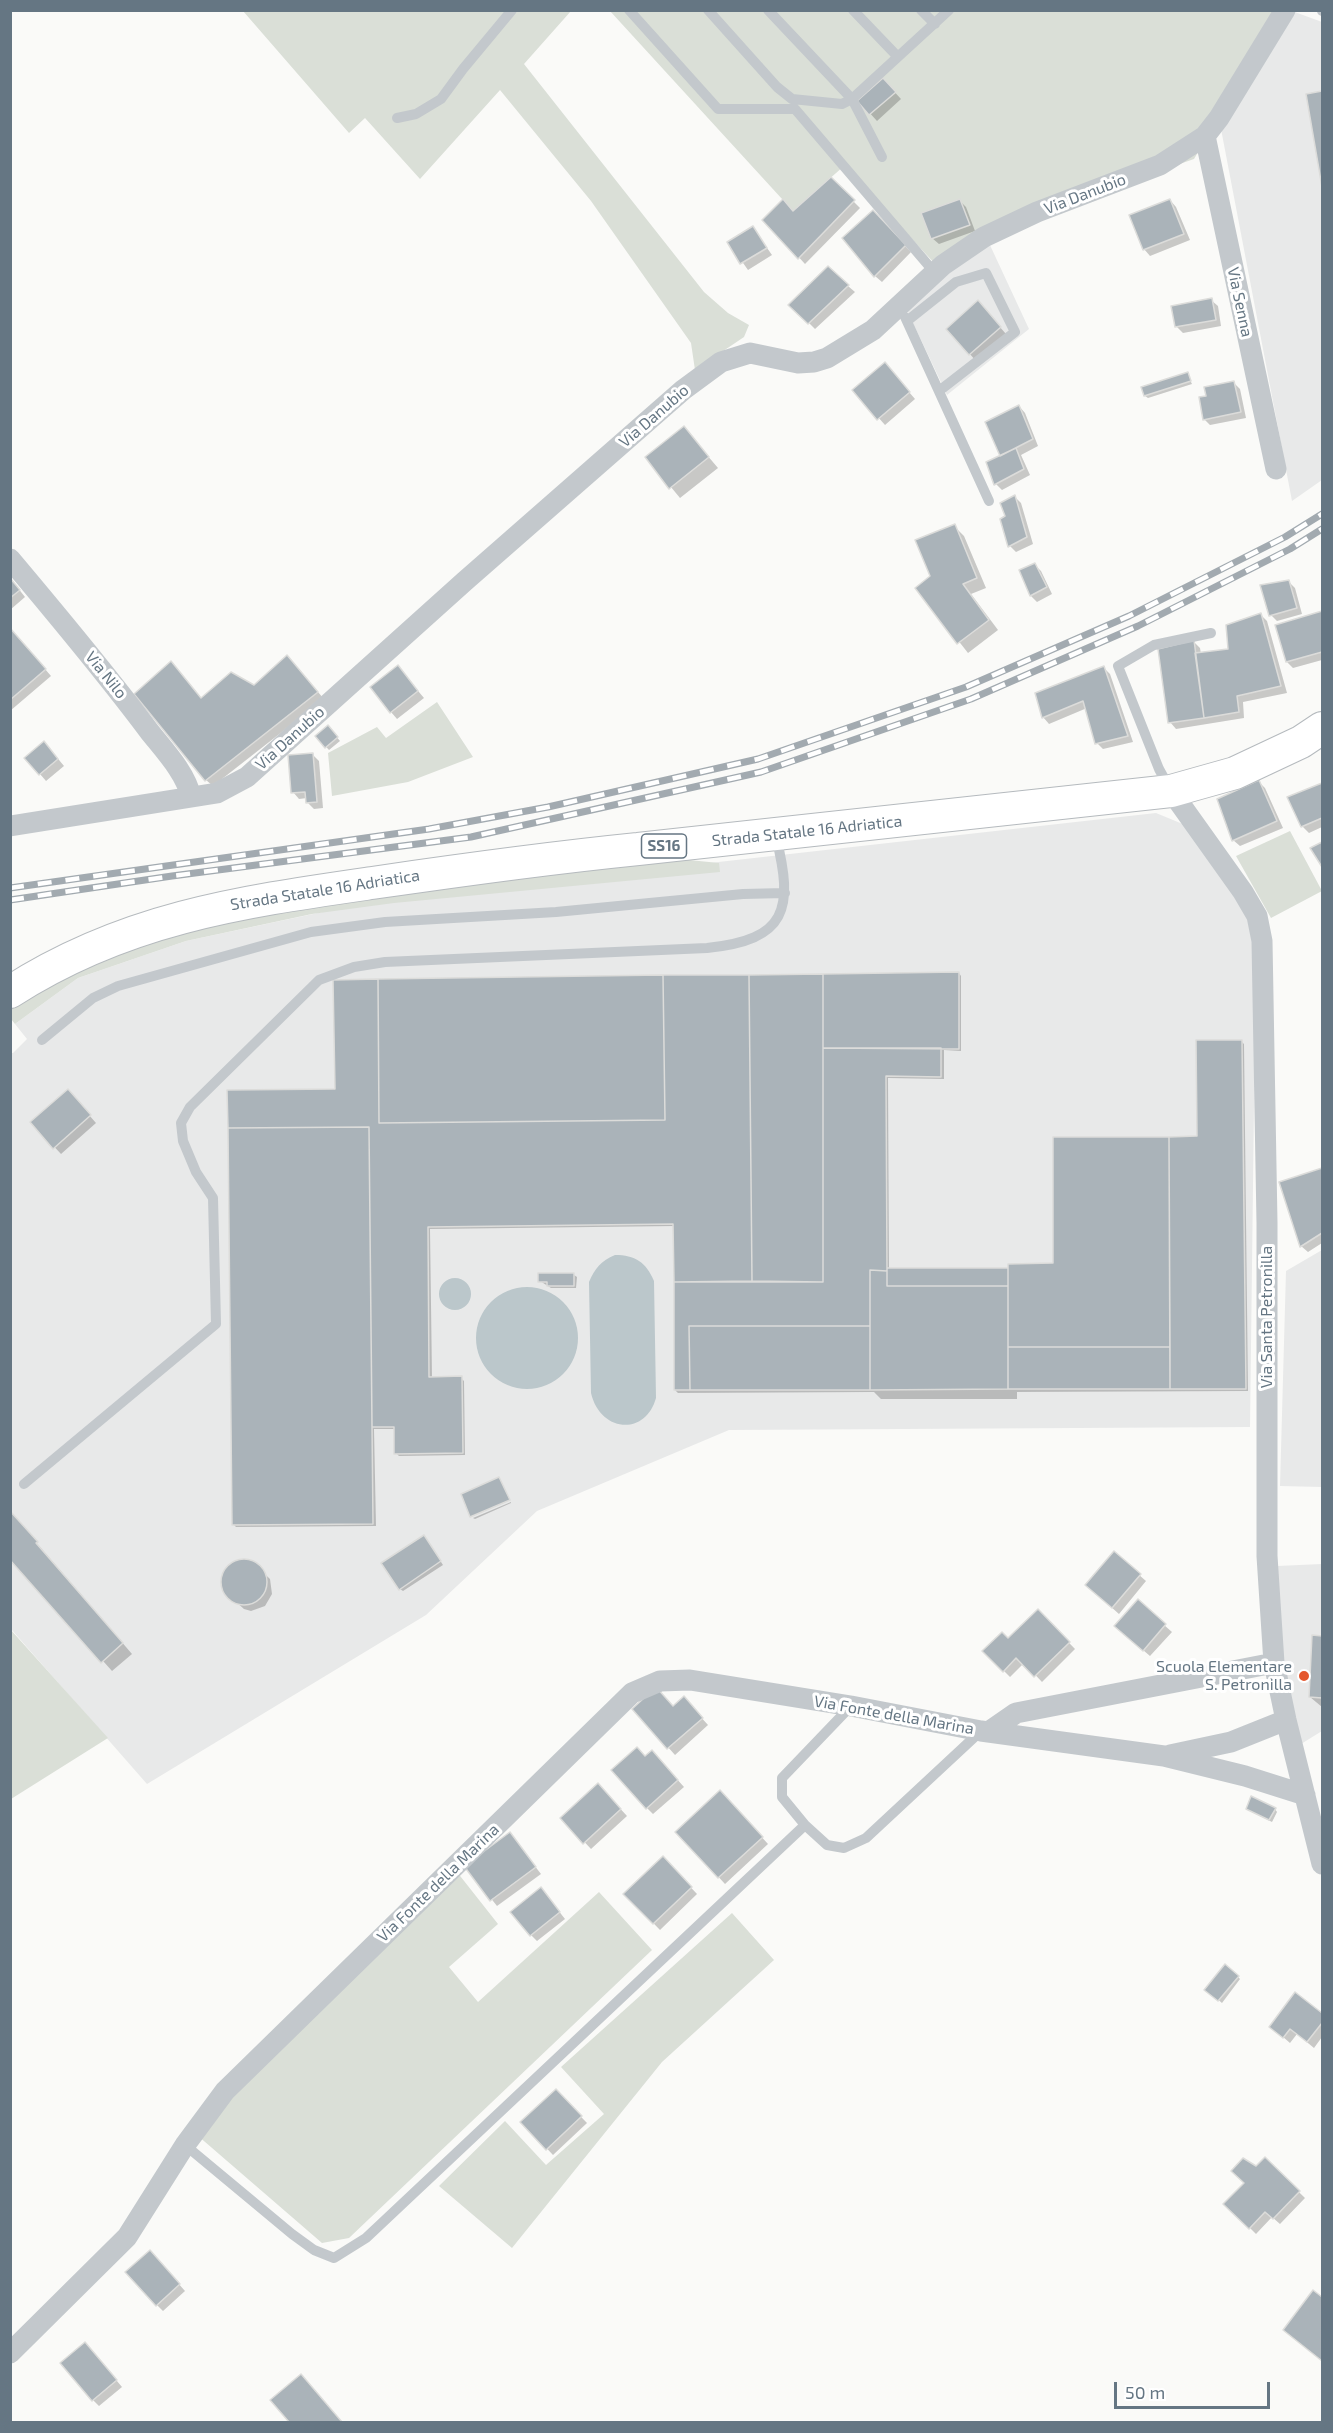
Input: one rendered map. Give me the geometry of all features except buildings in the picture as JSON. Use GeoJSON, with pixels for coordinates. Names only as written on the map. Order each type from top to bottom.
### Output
{"type":"FeatureCollection","features":[{"type":"Feature","properties":{"kind":"main road","name":"Strada Statale 16 Adriatica"},"geometry":{"type":"LineString","coordinates":[[10,992],[54,966],[104,942],[158,923],[222,906],[517,862],[1172,792],[1235,773],[1301,742],[1323,728]]}},
{"type":"Feature","properties":{"kind":"street","name":"Via Danubio"},"geometry":{"type":"LineString","coordinates":[[10,826],[217,793],[247,777],[465,581],[701,376],[721,362],[750,353],[798,363],[827,358],[904,313],[935,273],[984,237],[1037,213],[1160,165],[1205,136],[1219,118],[1285,10]]}},
{"type":"Feature","properties":{"kind":"street","name":"Via Senna"},"geometry":{"type":"LineString","coordinates":[[1205,136],[1276,469]]}},
{"type":"Feature","properties":{"kind":"street","name":"Via Nilo"},"geometry":{"type":"LineString","coordinates":[[10,559],[109,677],[167,754],[188,786],[191,797]]}},
{"type":"Feature","properties":{"kind":"street","name":"Via Santa Petronilla"},"geometry":{"type":"LineString","coordinates":[[1172,792],[1243,892],[1257,916],[1262,941],[1267,1223],[1267,1556],[1274,1663],[1286,1720],[1323,1864]]}},
{"type":"Feature","properties":{"kind":"street","name":"Via Fonte della Marina"},"geometry":{"type":"LineString","coordinates":[[986,1731],[1016,1713],[1274,1663]]}},
{"type":"Feature","properties":{"kind":"street","name":"Via Fonte della Marina"},"geometry":{"type":"LineString","coordinates":[[10,2353],[127,2237],[185,2145],[225,2091],[632,1693],[660,1681],[690,1680],[986,1731],[1164,1756],[1245,1776],[1305,1795]]}},
{"type":"Feature","properties":{"kind":"street","name":"Via Fonte della Marina"},"geometry":{"type":"LineString","coordinates":[[1164,1756],[1231,1742],[1286,1720]]}},
{"type":"Feature","properties":{"kind":"lane"},"geometry":{"type":"LineString","coordinates":[[397,118],[416,114],[441,99],[512,10]]}},
{"type":"Feature","properties":{"kind":"lane"},"geometry":{"type":"LineString","coordinates":[[628,10],[718,109],[795,109],[935,273]]}},
{"type":"Feature","properties":{"kind":"lane"},"geometry":{"type":"LineString","coordinates":[[708,10],[777,87],[792,99],[842,104],[852,99],[949,10]]}},
{"type":"Feature","properties":{"kind":"lane"},"geometry":{"type":"LineString","coordinates":[[768,10],[852,99],[882,157]]}},
{"type":"Feature","properties":{"kind":"lane"},"geometry":{"type":"LineString","coordinates":[[853,10],[898,57]]}},
{"type":"Feature","properties":{"kind":"lane"},"geometry":{"type":"LineString","coordinates":[[921,10],[934,24]]}},
{"type":"Feature","properties":{"kind":"lane"},"geometry":{"type":"LineString","coordinates":[[939,391],[1015,332],[986,273],[956,282],[904,313],[939,391],[989,501]]}},
{"type":"Feature","properties":{"kind":"lane"},"geometry":{"type":"LineString","coordinates":[[1172,792],[1159,769],[1118,666],[1154,645],[1211,633]]}},
{"type":"Feature","properties":{"kind":"lane"},"geometry":{"type":"LineString","coordinates":[[24,1484],[216,1324],[213,1198],[196,1172],[183,1141],[181,1123],[190,1107],[319,980],[354,967],[385,962],[706,948],[743,943],[764,933],[774,923],[783,906],[784,868],[775,834]]}},
{"type":"Feature","properties":{"kind":"lane"},"geometry":{"type":"LineString","coordinates":[[42,1040],[93,998],[118,986],[310,932],[385,922],[556,912],[743,894],[785,893]]}},
{"type":"Feature","properties":{"kind":"lane"},"geometry":{"type":"LineString","coordinates":[[851,1706],[782,1778],[782,1797],[805,1825],[827,1845],[844,1848],[866,1838],[986,1731]]}},
{"type":"Feature","properties":{"kind":"lane"},"geometry":{"type":"LineString","coordinates":[[185,2145],[292,2234],[314,2250],[334,2258],[366,2238],[805,1825]]}},
{"type":"Feature","properties":{"kind":"shaded area"},"geometry":{"type":"Polygon","coordinates":[[[243,11],[571,11],[524,64],[704,292],[728,313],[749,325],[744,337],[695,370],[691,343],[591,201],[500,90],[420,179],[365,118],[349,133],[243,11]]]}},
{"type":"Feature","properties":{"kind":"shaded area"},"geometry":{"type":"Polygon","coordinates":[[[610,11],[1276,11],[1274,24],[1194,159],[1044,211],[937,266],[844,166],[793,211],[610,11]]]}},
{"type":"Feature","properties":{"kind":"shaded area"},"geometry":{"type":"Polygon","coordinates":[[[1292,11],[1322,22],[1322,480],[1292,501],[1221,129],[1292,11]]]}},
{"type":"Feature","properties":{"kind":"shaded area"},"geometry":{"type":"Polygon","coordinates":[[[989,243],[1029,329],[947,395],[906,308],[954,266],[989,243]]]}},
{"type":"Feature","properties":{"kind":"shaded area"},"geometry":{"type":"Polygon","coordinates":[[[437,702],[473,757],[408,782],[332,796],[328,753],[377,727],[386,738],[437,702]]]}},
{"type":"Feature","properties":{"kind":"shaded area"},"geometry":{"type":"Polygon","coordinates":[[[1156,813],[1190,827],[1248,915],[1256,943],[1250,1427],[729,1430],[537,1511],[426,1615],[147,1784],[11,1629],[10,1053],[13,1053],[27,1039],[15,1024],[78,978],[186,941],[379,900],[1156,813]]]}},
{"type":"Feature","properties":{"kind":"shaded area"},"geometry":{"type":"Polygon","coordinates":[[[1290,831],[1322,891],[1271,918],[1236,856],[1290,831]]]}},
{"type":"Feature","properties":{"kind":"shaded area"},"geometry":{"type":"Polygon","coordinates":[[[679,859],[719,863],[720,872],[394,903],[312,914],[186,941],[78,978],[15,1024],[11,1019],[11,1004],[113,946],[343,896],[679,859]]]}},
{"type":"Feature","properties":{"kind":"shaded area"},"geometry":{"type":"Polygon","coordinates":[[[1322,1250],[1322,1487],[1280,1486],[1286,1271],[1322,1250]]]}},
{"type":"Feature","properties":{"kind":"shaded area"},"geometry":{"type":"Polygon","coordinates":[[[615,1255],[628,1256],[639,1261],[654,1281],[656,1398],[650,1411],[642,1419],[633,1424],[623,1425],[603,1416],[591,1393],[589,1282],[599,1266],[615,1255]]]}},
{"type":"Feature","properties":{"kind":"shaded area"},"geometry":{"type":"Polygon","coordinates":[[[455,1278],[466,1283],[471,1294],[466,1305],[455,1310],[444,1305],[439,1294],[444,1283],[455,1278]]]}},
{"type":"Feature","properties":{"kind":"shaded area"},"geometry":{"type":"Polygon","coordinates":[[[527,1287],[546,1291],[563,1302],[574,1319],[578,1338],[574,1357],[563,1374],[546,1385],[527,1389],[508,1385],[491,1374],[480,1357],[476,1338],[480,1319],[491,1302],[508,1291],[527,1287]]]}},
{"type":"Feature","properties":{"kind":"shaded area","name":"Scuola Elementare S. Petronilla"},"geometry":{"type":"Polygon","coordinates":[[[1322,1564],[1322,1731],[1301,1744],[1281,1648],[1277,1566],[1322,1564]]]}},
{"type":"Feature","properties":{"kind":"shaded area"},"geometry":{"type":"Polygon","coordinates":[[[10,1629],[108,1738],[11,1799],[10,1799],[10,1629]]]}},
{"type":"Feature","properties":{"kind":"shaded area"},"geometry":{"type":"Polygon","coordinates":[[[457,1872],[498,1924],[449,1967],[478,2002],[599,1892],[652,1950],[349,2238],[322,2243],[197,2135],[234,2088],[457,1872]]]}},
{"type":"Feature","properties":{"kind":"shaded area"},"geometry":{"type":"Polygon","coordinates":[[[732,1913],[774,1960],[662,2062],[512,2248],[439,2186],[505,2121],[546,2165],[604,2114],[561,2067],[732,1913]]]}},
{"type":"Feature","properties":{"kind":"railway"},"geometry":{"type":"LineString","coordinates":[[10,888],[429,829],[548,807],[758,759],[966,687],[1129,616],[1285,537],[1322,514]]}},
{"type":"Feature","properties":{"kind":"railway"},"geometry":{"type":"LineString","coordinates":[[10,900],[172,876],[471,837],[761,772],[971,699],[1138,626],[1290,549],[1322,529]]}},
{"type":"Feature","properties":{"kind":"place","name":"Scuola Elementare S. Petronilla"},"geometry":{"type":"Point","coordinates":[1304,1676]}}]}
